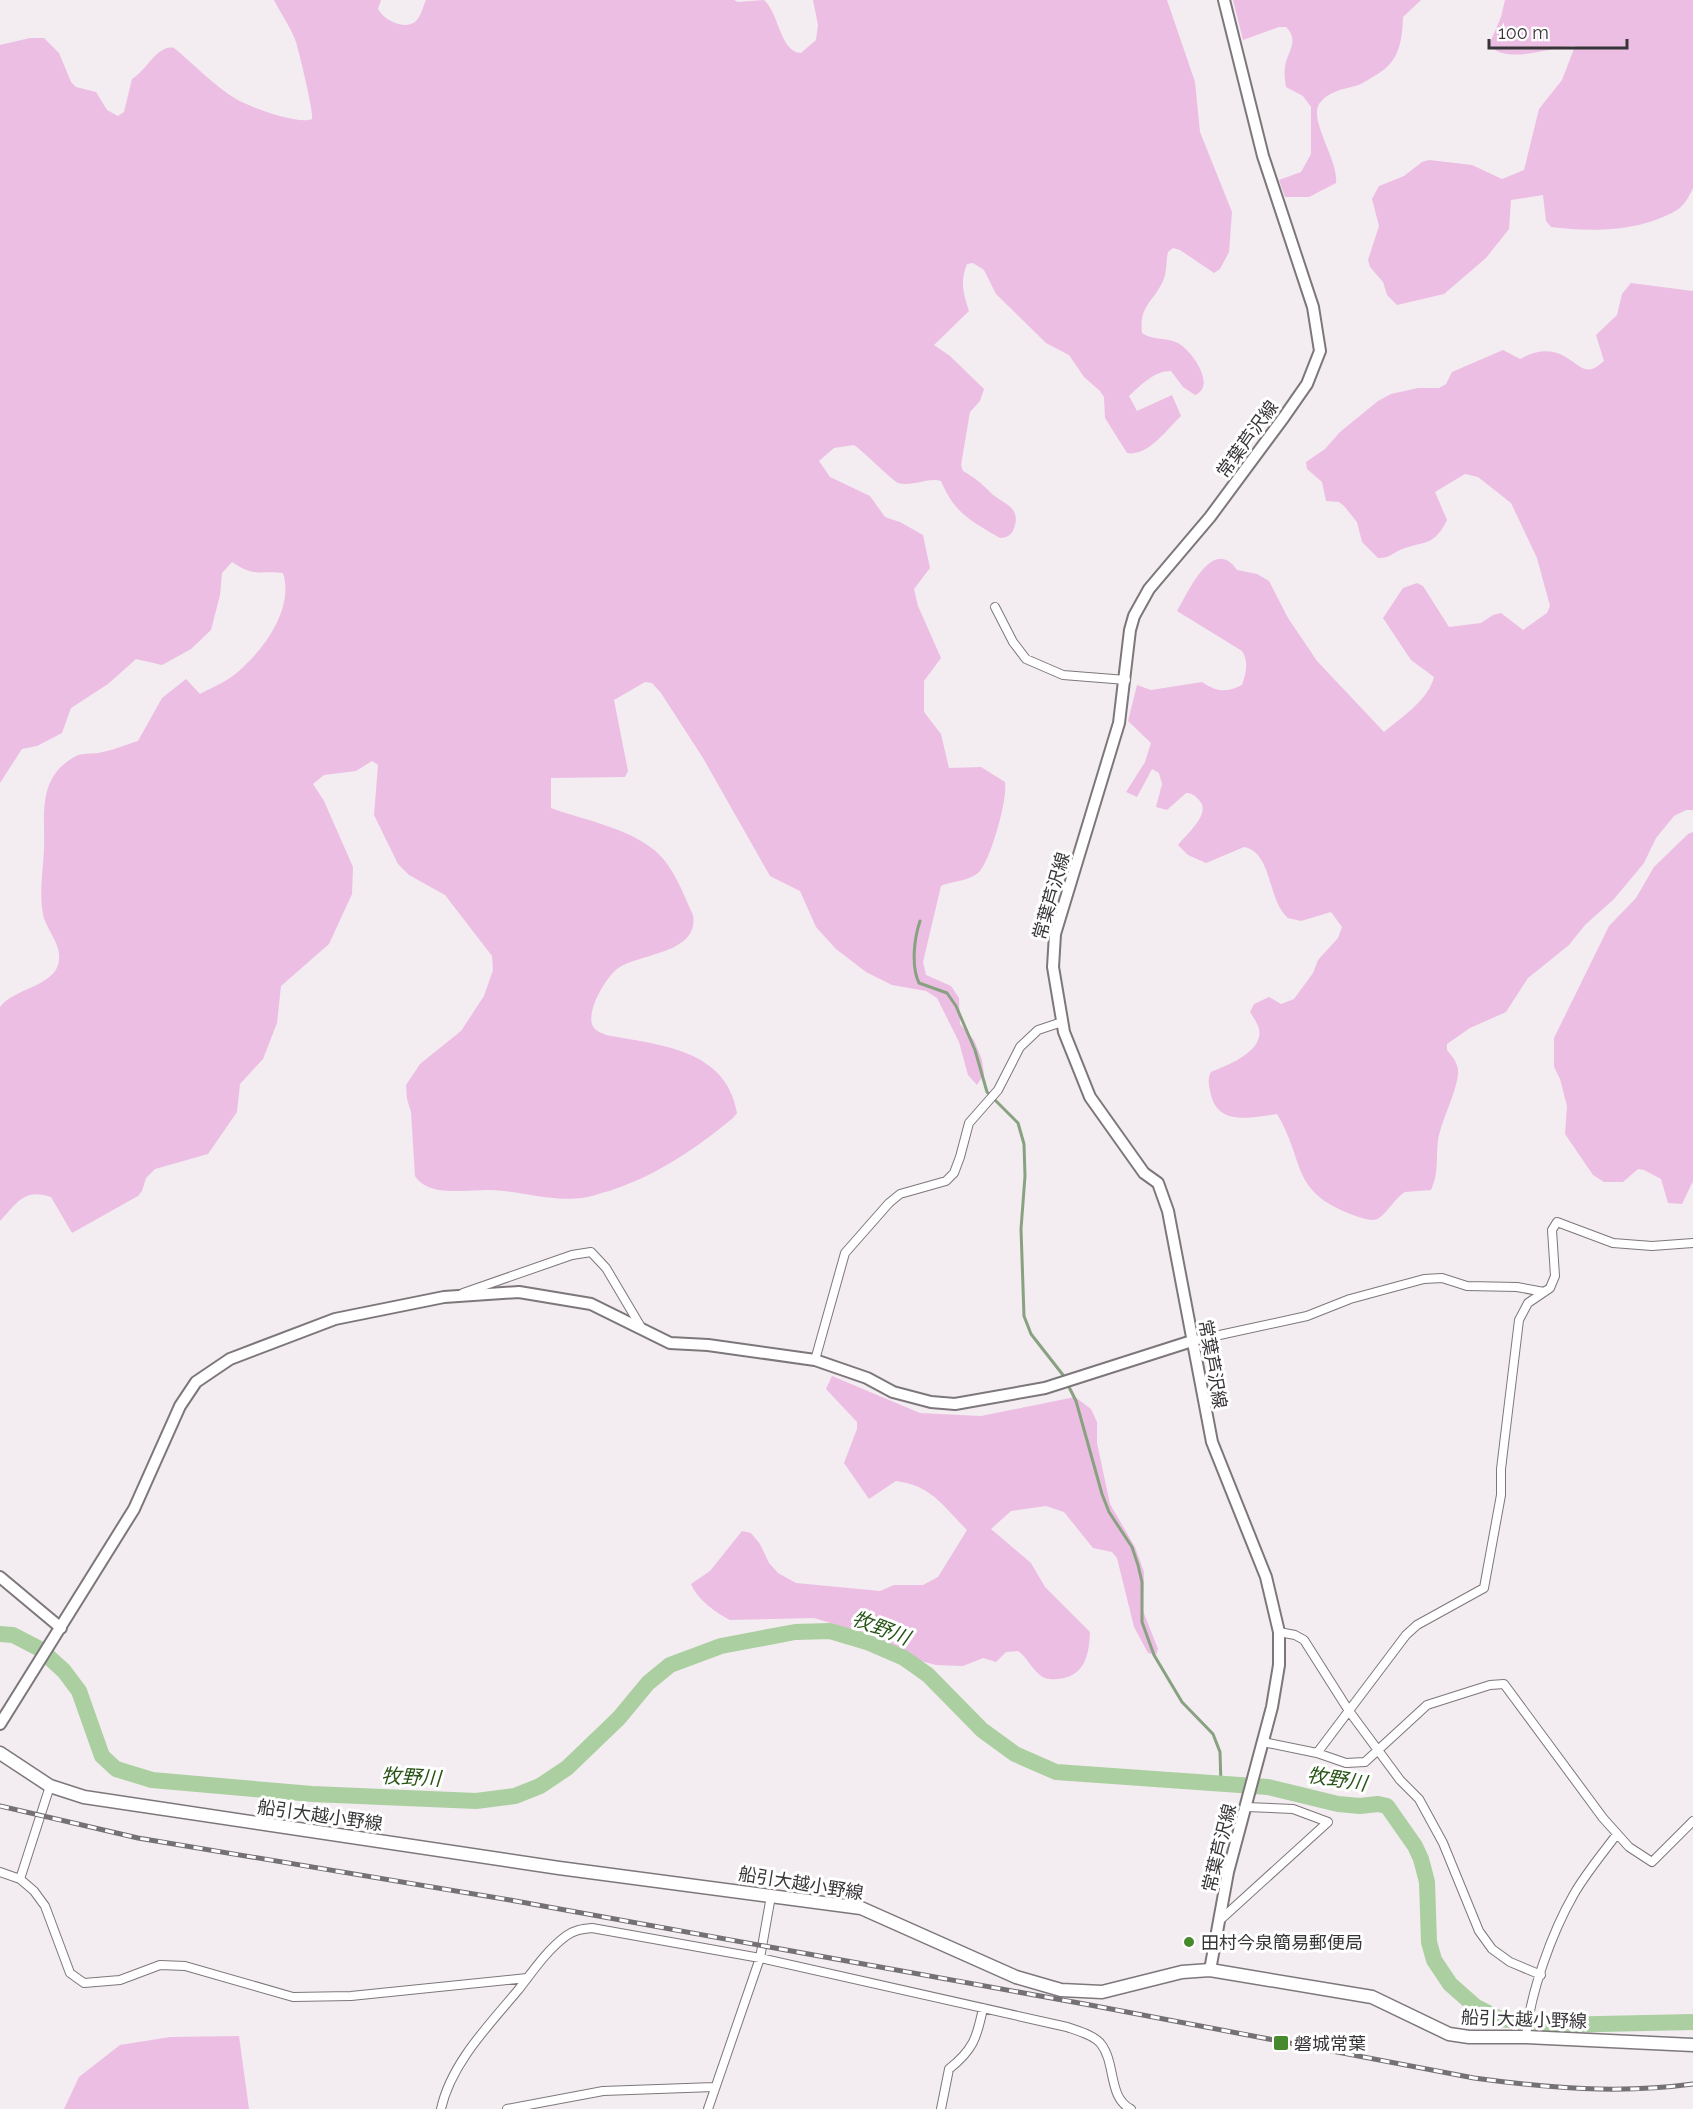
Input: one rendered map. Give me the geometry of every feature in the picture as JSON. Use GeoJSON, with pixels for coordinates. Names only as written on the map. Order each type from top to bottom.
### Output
{"type":"FeatureCollection","features":[{"type":"Feature","properties":{"kind":"main road","name":"常葉芦沢線"},"geometry":{"type":"LineString","coordinates":[[1210,1970],[1228,1872],[1276,1687],[1279,1632],[1266,1577],[1212,1442],[1170,1221],[1161,1190],[1158,1183],[1144,1173],[1090,1096],[1070,1052],[1062,1022],[1053,967],[1054,934],[1111,753],[1126,680],[1130,630],[1141,601],[1210,517],[1297,398],[1316,367],[1320,351],[1313,307],[1263,156],[1224,0]]}},
{"type":"Feature","properties":{"kind":"main road"},"geometry":{"type":"LineString","coordinates":[[0,1724],[134,1509],[180,1406],[196,1382],[230,1359],[335,1319],[453,1296],[519,1292],[591,1304],[670,1343],[708,1345],[815,1360],[849,1371],[893,1392],[931,1402],[955,1404],[1045,1388],[1192,1341]]}},
{"type":"Feature","properties":{"kind":"main road"},"geometry":{"type":"LineString","coordinates":[[0,1577],[61,1628]]}},
{"type":"Feature","properties":{"kind":"main road","name":"船引大越小野線"},"geometry":{"type":"LineString","coordinates":[[0,1753],[50,1786],[84,1797],[261,1825],[861,1908],[1016,1977],[1061,1990],[1102,1992],[1182,1972],[1210,1970],[1372,1997],[1449,2034],[1469,2037],[1526,2033],[1693,2045]]}},
{"type":"Feature","properties":{"kind":"street"},"geometry":{"type":"LineString","coordinates":[[996,607],[1013,642],[1026,658],[1063,675],[1126,680]]}},
{"type":"Feature","properties":{"kind":"street"},"geometry":{"type":"LineString","coordinates":[[815,1360],[844,1253],[900,1194],[946,1181],[960,1157],[969,1123],[998,1090],[1020,1047],[1038,1030],[1062,1022]]}},
{"type":"Feature","properties":{"kind":"street"},"geometry":{"type":"LineString","coordinates":[[1317,1753],[1406,1635],[1417,1625],[1484,1588],[1501,1495],[1501,1469],[1519,1320],[1528,1303],[1550,1288],[1555,1276],[1552,1230],[1557,1222],[1613,1243],[1652,1246],[1693,1243]]}},
{"type":"Feature","properties":{"kind":"street"},"geometry":{"type":"LineString","coordinates":[[453,1296],[572,1255],[591,1252],[606,1268],[641,1328]]}},
{"type":"Feature","properties":{"kind":"street"},"geometry":{"type":"LineString","coordinates":[[1192,1341],[1307,1316],[1350,1299],[1424,1279],[1442,1278],[1467,1286],[1517,1287],[1545,1292]]}},
{"type":"Feature","properties":{"kind":"street"},"geometry":{"type":"LineString","coordinates":[[1279,1632],[1304,1640],[1349,1711],[1424,1808],[1443,1843],[1474,1920],[1485,1940],[1492,1949],[1510,1962],[1541,1975]]}},
{"type":"Feature","properties":{"kind":"street"},"geometry":{"type":"LineString","coordinates":[[1263,1742],[1317,1753],[1346,1762],[1365,1762],[1380,1750],[1413,1715],[1427,1705],[1490,1685],[1504,1684],[1603,1818],[1629,1847],[1652,1862],[1693,1821]]}},
{"type":"Feature","properties":{"kind":"street"},"geometry":{"type":"LineString","coordinates":[[20,1879],[50,1786]]}},
{"type":"Feature","properties":{"kind":"street"},"geometry":{"type":"LineString","coordinates":[[1219,1921],[1231,1914],[1328,1822],[1293,1809],[1246,1807]]}},
{"type":"Feature","properties":{"kind":"street"},"geometry":{"type":"LineString","coordinates":[[1526,2033],[1541,1975],[1574,1893],[1617,1834]]}},
{"type":"Feature","properties":{"kind":"street"},"geometry":{"type":"LineString","coordinates":[[0,1872],[20,1879],[45,1906],[70,1973],[84,1983],[120,1980],[160,1965],[185,1966],[293,1997],[351,1996],[527,1978]]}},
{"type":"Feature","properties":{"kind":"street"},"geometry":{"type":"LineString","coordinates":[[708,2109],[760,1958],[771,1896]]}},
{"type":"Feature","properties":{"kind":"street"},"geometry":{"type":"LineString","coordinates":[[441,2109],[452,2079],[479,2037],[527,1978],[566,1936],[579,1929],[592,1928],[760,1958],[1067,2027],[1089,2035],[1101,2044],[1119,2096],[1131,2109]]}},
{"type":"Feature","properties":{"kind":"street"},"geometry":{"type":"LineString","coordinates":[[941,2109],[949,2069],[964,2057],[977,2038],[983,2008]]}},
{"type":"Feature","properties":{"kind":"street"},"geometry":{"type":"LineString","coordinates":[[507,2109],[603,2091],[714,2087]]}},
{"type":"Feature","properties":{"kind":"shaded area"},"geometry":{"type":"Polygon","coordinates":[[[274,0],[381,0],[378,9],[381,13],[394,23],[405,25],[417,20],[426,0],[734,0],[738,2],[764,0],[788,46],[801,53],[816,40],[818,25],[813,0],[1167,0],[1195,82],[1200,132],[1232,212],[1229,252],[1220,269],[1214,273],[1180,250],[1173,248],[1168,252],[1164,278],[1143,316],[1142,333],[1174,341],[1184,347],[1200,369],[1204,384],[1201,391],[1195,395],[1183,387],[1171,371],[1159,373],[1143,383],[1129,396],[1137,411],[1172,395],[1181,416],[1150,446],[1142,451],[1127,453],[1105,418],[1104,397],[1100,391],[1084,377],[1069,355],[1046,343],[996,294],[984,270],[973,263],[967,264],[963,287],[969,311],[934,345],[950,356],[984,389],[980,401],[970,412],[961,465],[963,471],[1013,510],[1016,521],[1012,533],[1000,538],[972,521],[958,509],[941,481],[898,483],[854,445],[834,448],[819,461],[830,477],[870,496],[885,517],[900,522],[923,535],[930,568],[914,589],[918,606],[941,658],[924,681],[924,712],[941,734],[949,768],[981,767],[1005,782],[1004,801],[994,842],[980,871],[972,877],[941,886],[923,962],[926,975],[951,986],[959,998],[960,1024],[974,1040],[982,1060],[984,1074],[977,1085],[968,1075],[959,1042],[937,998],[926,991],[892,985],[866,972],[836,949],[816,927],[800,891],[770,876],[703,758],[661,693],[652,683],[645,682],[614,700],[628,771],[625,777],[551,778],[551,808],[628,834],[655,850],[665,861],[680,887],[693,915],[693,928],[679,944],[630,962],[615,971],[598,994],[591,1022],[595,1029],[606,1035],[667,1047],[687,1053],[704,1062],[719,1075],[730,1091],[737,1113],[733,1118],[689,1151],[643,1178],[585,1197],[570,1199],[487,1190],[448,1191],[438,1190],[421,1183],[415,1176],[411,1112],[406,1085],[420,1064],[461,1031],[484,996],[493,970],[492,956],[445,895],[409,875],[398,864],[374,815],[378,765],[372,761],[356,771],[324,775],[313,784],[324,801],[353,867],[352,894],[329,944],[281,986],[277,1023],[263,1059],[240,1084],[237,1112],[208,1154],[155,1169],[146,1178],[138,1196],[72,1233],[51,1197],[42,1195],[34,1194],[22,1199],[0,1221],[0,1007],[14,996],[48,978],[58,965],[59,958],[57,945],[43,914],[41,898],[44,809],[49,785],[63,765],[76,756],[103,752],[138,741],[162,698],[186,679],[200,694],[236,674],[259,650],[275,626],[281,613],[285,586],[283,573],[252,572],[232,562],[222,573],[220,595],[211,630],[191,649],[162,665],[136,659],[108,684],[71,708],[62,733],[37,746],[22,749],[0,783],[0,45],[30,38],[44,38],[59,53],[71,82],[76,87],[96,92],[107,110],[118,116],[124,112],[132,79],[163,50],[174,48],[236,99],[296,120],[312,119],[309,95],[296,42],[274,0]]]}},
{"type":"Feature","properties":{"kind":"shaded area"},"geometry":{"type":"Polygon","coordinates":[[[1233,0],[1421,0],[1403,17],[1400,45],[1387,67],[1361,84],[1331,94],[1319,104],[1318,120],[1336,174],[1336,183],[1309,197],[1285,197],[1279,180],[1301,172],[1311,154],[1311,107],[1303,96],[1286,87],[1285,69],[1292,37],[1286,27],[1279,27],[1243,40],[1233,0]]]}},
{"type":"Feature","properties":{"kind":"shaded area"},"geometry":{"type":"Polygon","coordinates":[[[1505,0],[1693,0],[1693,188],[1677,210],[1647,223],[1615,229],[1582,230],[1551,227],[1546,221],[1543,195],[1511,200],[1509,229],[1486,258],[1444,294],[1397,305],[1387,295],[1383,282],[1370,267],[1368,260],[1379,226],[1372,199],[1379,186],[1404,176],[1422,162],[1429,160],[1472,165],[1502,179],[1524,170],[1539,109],[1562,80],[1575,46],[1518,55],[1497,51],[1489,45],[1501,17],[1505,0]]]}},
{"type":"Feature","properties":{"kind":"shaded area"},"geometry":{"type":"Polygon","coordinates":[[[1631,283],[1693,291],[1693,810],[1686,810],[1674,816],[1656,838],[1644,863],[1614,899],[1585,925],[1569,945],[1528,978],[1506,1012],[1470,1028],[1447,1044],[1447,1050],[1457,1065],[1458,1075],[1439,1135],[1436,1170],[1431,1190],[1405,1192],[1379,1218],[1373,1220],[1362,1218],[1333,1206],[1318,1196],[1308,1185],[1277,1114],[1248,1118],[1229,1116],[1215,1105],[1209,1083],[1211,1072],[1242,1057],[1256,1045],[1259,1029],[1250,1012],[1254,1004],[1269,997],[1281,1004],[1294,999],[1313,973],[1318,960],[1338,938],[1342,927],[1331,912],[1301,921],[1288,918],[1276,900],[1265,867],[1253,851],[1244,847],[1206,863],[1188,855],[1178,845],[1197,823],[1202,805],[1190,793],[1186,793],[1167,810],[1156,807],[1162,784],[1159,773],[1152,769],[1137,797],[1126,792],[1145,762],[1151,743],[1128,721],[1137,685],[1151,690],[1202,682],[1212,688],[1222,690],[1242,685],[1246,663],[1242,651],[1177,611],[1202,570],[1211,562],[1219,559],[1228,561],[1237,570],[1257,574],[1269,581],[1288,618],[1317,661],[1384,732],[1420,700],[1434,677],[1411,660],[1383,618],[1403,588],[1417,583],[1423,586],[1449,627],[1481,623],[1501,613],[1523,630],[1547,613],[1550,606],[1537,558],[1511,503],[1478,477],[1465,474],[1435,492],[1447,520],[1435,538],[1378,558],[1362,542],[1357,522],[1344,506],[1339,502],[1326,501],[1322,482],[1307,469],[1306,462],[1325,449],[1340,432],[1378,401],[1391,394],[1418,388],[1439,388],[1446,384],[1452,372],[1503,350],[1520,359],[1547,351],[1566,357],[1586,369],[1595,368],[1604,361],[1596,335],[1617,315],[1622,294],[1631,283]]]}},
{"type":"Feature","properties":{"kind":"shaded area"},"geometry":{"type":"Polygon","coordinates":[[[1693,832],[1693,1181],[1682,1204],[1668,1203],[1661,1179],[1644,1170],[1638,1169],[1623,1182],[1604,1182],[1593,1175],[1565,1134],[1567,1106],[1560,1079],[1554,1067],[1554,1038],[1609,926],[1636,898],[1654,867],[1688,834],[1693,832]]]}},
{"type":"Feature","properties":{"kind":"shaded area"},"geometry":{"type":"Polygon","coordinates":[[[832,1376],[920,1413],[981,1416],[1075,1397],[1091,1409],[1097,1422],[1097,1443],[1110,1504],[1135,1547],[1144,1572],[1143,1611],[1158,1649],[1156,1655],[1148,1653],[1134,1627],[1117,1558],[1112,1552],[1093,1548],[1064,1512],[1046,1506],[1011,1511],[991,1529],[1031,1563],[1045,1587],[1090,1632],[1084,1663],[1074,1674],[1066,1677],[1048,1679],[1044,1677],[1018,1651],[1006,1652],[996,1662],[983,1658],[963,1666],[936,1665],[910,1658],[877,1637],[814,1618],[730,1620],[708,1605],[691,1584],[710,1571],[742,1531],[751,1533],[760,1544],[769,1563],[778,1573],[796,1583],[880,1591],[894,1585],[923,1585],[938,1577],[967,1530],[936,1498],[908,1483],[896,1481],[869,1499],[844,1463],[857,1429],[857,1422],[826,1389],[832,1376]]]}},
{"type":"Feature","properties":{"kind":"shaded area"},"geometry":{"type":"Polygon","coordinates":[[[239,2036],[249,2109],[64,2109],[79,2077],[120,2045],[170,2037],[239,2036]]]}},
{"type":"Feature","properties":{"kind":"waterway"},"geometry":{"type":"LineString","coordinates":[[920,921],[914,952],[916,976],[919,983],[947,993],[956,1006],[975,1050],[987,1092],[1018,1123],[1024,1144],[1025,1176],[1021,1229],[1024,1316],[1031,1334],[1063,1375],[1076,1401],[1102,1494],[1109,1512],[1132,1547],[1138,1565],[1142,1582],[1142,1622],[1154,1655],[1182,1702],[1213,1734],[1220,1752],[1221,1785]]}},
{"type":"Feature","properties":{"kind":"waterway","name":"牧野川"},"geometry":{"type":"LineString","coordinates":[[0,1634],[13,1635],[40,1649],[64,1671],[79,1691],[102,1756],[116,1769],[152,1780],[312,1794],[476,1801],[515,1796],[540,1786],[567,1768],[619,1718],[648,1683],[670,1665],[721,1646],[795,1632],[830,1631],[867,1642],[904,1658],[928,1675],[982,1730],[1015,1754],[1056,1772],[1268,1787],[1338,1804],[1387,1806],[1415,1846],[1421,1859],[1427,1882],[1429,1942],[1434,1960],[1450,1984],[1476,2007],[1500,2019],[1553,2025],[1693,2022]]}},
{"type":"Feature","properties":{"kind":"railway"},"geometry":{"type":"LineString","coordinates":[[0,1806],[138,1838],[510,1900],[1090,2005],[1474,2078],[1529,2085],[1611,2089],[1693,2084]]}},
{"type":"Feature","properties":{"kind":"place","name":"田村今泉簡易郵便局"},"geometry":{"type":"Point","coordinates":[1189,1942]}},
{"type":"Feature","properties":{"kind":"place","name":"磐城常葉"},"geometry":{"type":"Point","coordinates":[1281,2043]}}]}
